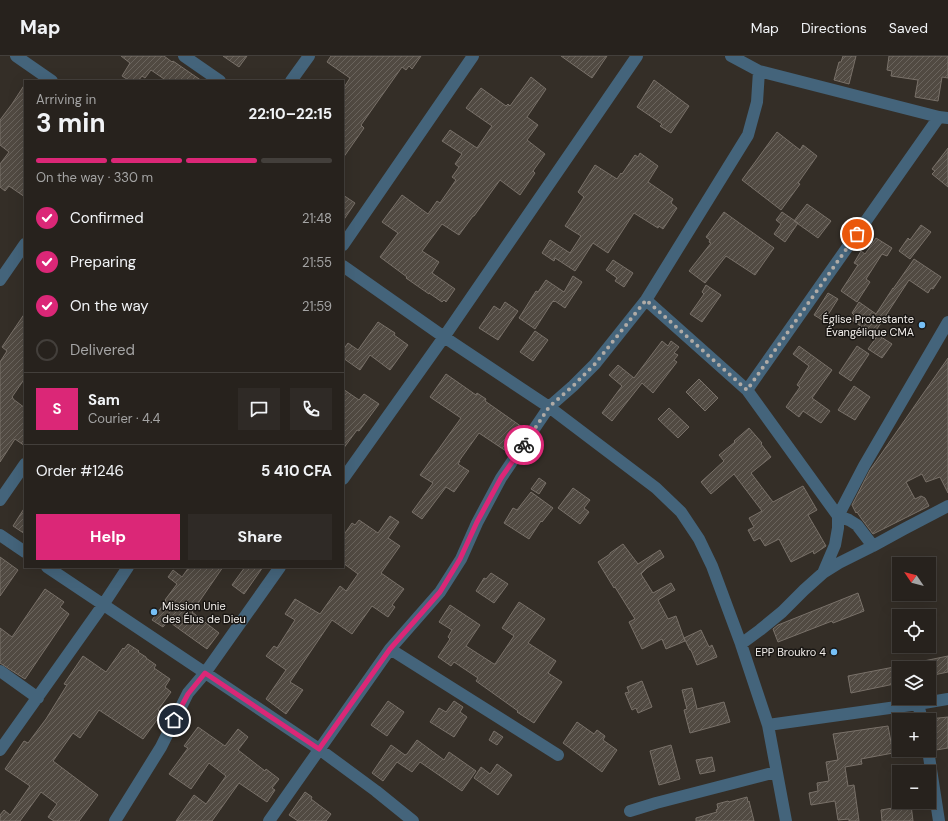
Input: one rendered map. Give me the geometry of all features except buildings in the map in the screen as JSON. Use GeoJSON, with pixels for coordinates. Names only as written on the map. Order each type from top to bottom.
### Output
{"type":"FeatureCollection","features":[{"type":"Feature","properties":{"kind":"street"},"geometry":{"type":"LineString","coordinates":[[16,56],[51,80]]}},
{"type":"Feature","properties":{"kind":"street"},"geometry":{"type":"LineString","coordinates":[[184,56],[219,80]]}},
{"type":"Feature","properties":{"kind":"street"},"geometry":{"type":"LineString","coordinates":[[292,80],[309,56]]}},
{"type":"Feature","properties":{"kind":"street"},"geometry":{"type":"LineString","coordinates":[[344,244],[473,56]]}},
{"type":"Feature","properties":{"kind":"street"},"geometry":{"type":"LineString","coordinates":[[344,478],[444,337],[638,56]]}},
{"type":"Feature","properties":{"kind":"street"},"geometry":{"type":"LineString","coordinates":[[731,56],[759,71],[944,117],[747,390]]}},
{"type":"Feature","properties":{"kind":"street"},"geometry":{"type":"LineString","coordinates":[[269,821],[390,649],[440,592],[460,559],[477,522],[501,478],[549,407],[595,364],[646,300],[748,135],[757,102],[759,71]]}},
{"type":"Feature","properties":{"kind":"street"},"geometry":{"type":"LineString","coordinates":[[0,280],[24,245]]}},
{"type":"Feature","properties":{"kind":"street"},"geometry":{"type":"LineString","coordinates":[[344,267],[444,337],[549,407],[656,488],[681,512],[699,538],[712,566],[741,644],[768,725],[786,821]]}},
{"type":"Feature","properties":{"kind":"street"},"geometry":{"type":"LineString","coordinates":[[646,300],[747,390],[838,516],[858,525],[873,546]]}},
{"type":"Feature","properties":{"kind":"street"},"geometry":{"type":"LineString","coordinates":[[823,574],[834,545],[838,528],[838,516],[864,466],[948,322]]}},
{"type":"Feature","properties":{"kind":"street"},"geometry":{"type":"LineString","coordinates":[[0,500],[24,465]]}},
{"type":"Feature","properties":{"kind":"street"},"geometry":{"type":"LineString","coordinates":[[741,644],[782,612],[823,574],[838,563],[948,506]]}},
{"type":"Feature","properties":{"kind":"street"},"geometry":{"type":"LineString","coordinates":[[0,535],[24,551]]}},
{"type":"Feature","properties":{"kind":"street"},"geometry":{"type":"LineString","coordinates":[[48,568],[319,749],[376,790],[413,821]]}},
{"type":"Feature","properties":{"kind":"street"},"geometry":{"type":"LineString","coordinates":[[0,750],[38,698],[127,568]]}},
{"type":"Feature","properties":{"kind":"street"},"geometry":{"type":"LineString","coordinates":[[115,821],[160,747],[188,694],[205,673],[279,568]]}},
{"type":"Feature","properties":{"kind":"street"},"geometry":{"type":"LineString","coordinates":[[390,649],[558,755]]}},
{"type":"Feature","properties":{"kind":"street"},"geometry":{"type":"LineString","coordinates":[[0,671],[38,698]]}},
{"type":"Feature","properties":{"kind":"street"},"geometry":{"type":"LineString","coordinates":[[936,701],[948,699]]}},
{"type":"Feature","properties":{"kind":"street"},"geometry":{"type":"LineString","coordinates":[[768,725],[911,705]]}},
{"type":"Feature","properties":{"kind":"street"},"geometry":{"type":"LineString","coordinates":[[929,757],[939,821]]}},
{"type":"Feature","properties":{"kind":"street"},"geometry":{"type":"LineString","coordinates":[[630,811],[776,772]]}},
{"type":"Feature","properties":{"kind":"way so far"},"geometry":{"type":"LineString","coordinates":[[524,445],[549,407],[595,364],[646,300],[747,390],[857,234]]}},
{"type":"Feature","properties":{"kind":"place","name":"Église Protestante Évangélique CMA"},"geometry":{"type":"Point","coordinates":[922,325]}},
{"type":"Feature","properties":{"kind":"place","name":"Mission Unie des Élus de Dieu"},"geometry":{"type":"Point","coordinates":[154,612]}},
{"type":"Feature","properties":{"kind":"place","name":"EPP Broukro 4"},"geometry":{"type":"Point","coordinates":[834,652]}},
{"type":"Feature","properties":{"kind":"route"},"geometry":{"type":"LineString","coordinates":[[174,720],[188,694],[205,673],[319,749],[390,649],[440,592],[460,559],[477,522],[501,478],[524,445]]}}]}
